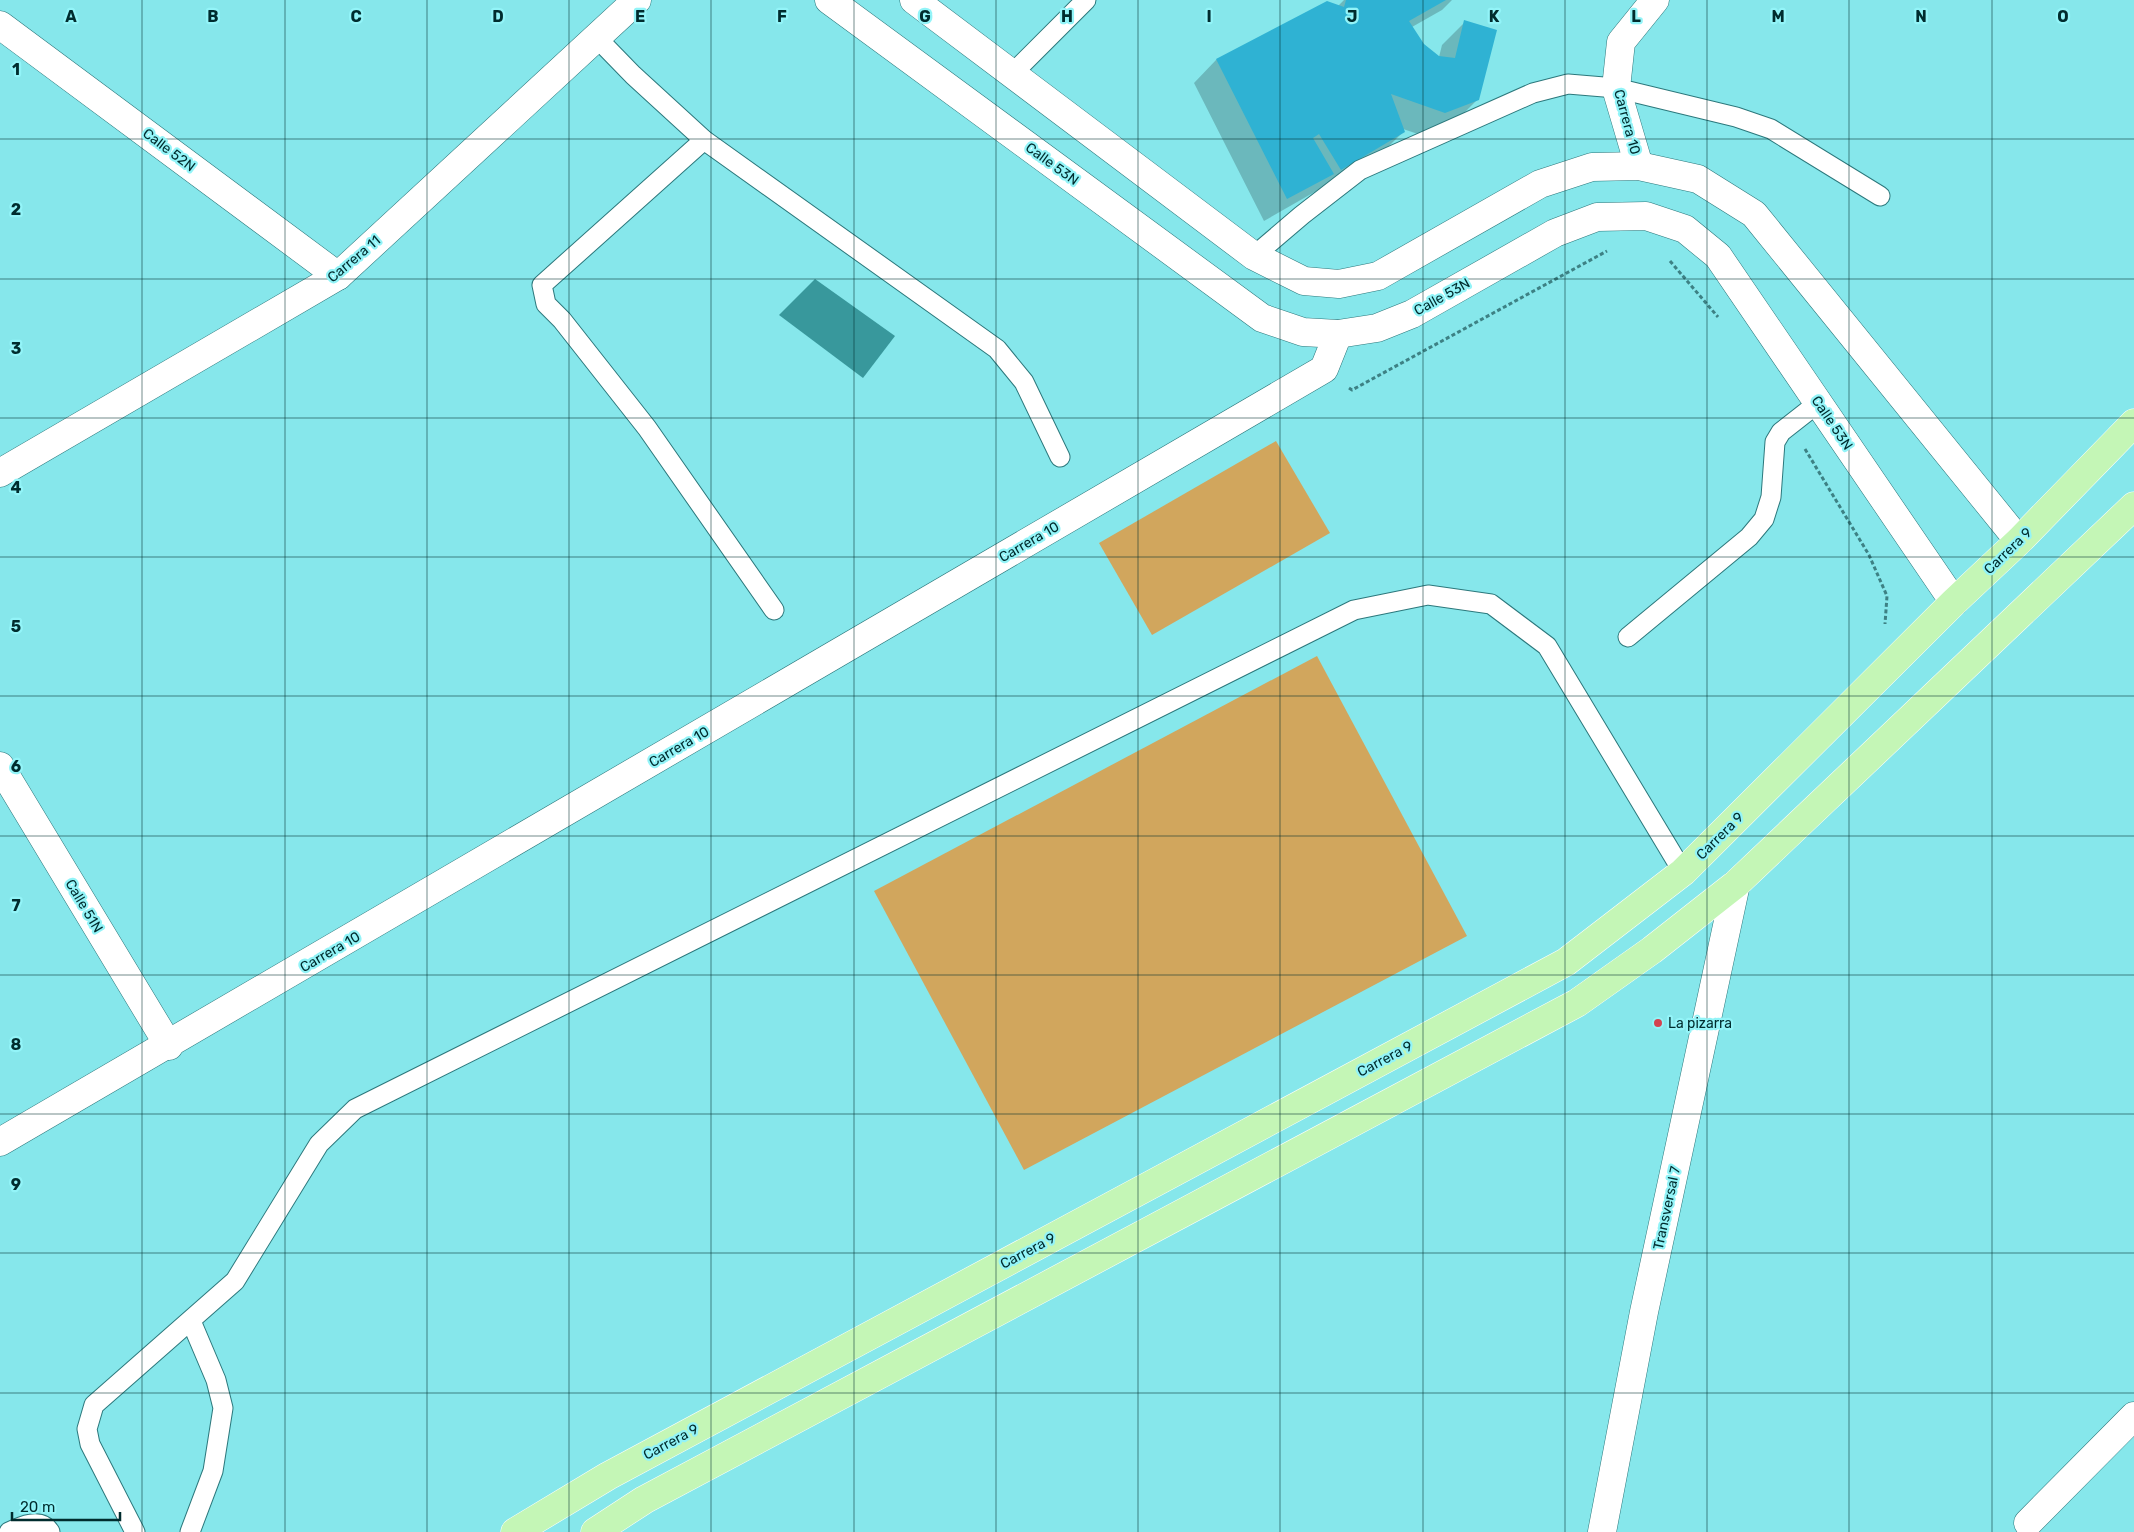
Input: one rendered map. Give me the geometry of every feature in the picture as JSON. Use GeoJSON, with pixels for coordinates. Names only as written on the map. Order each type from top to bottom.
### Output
{"type":"FeatureCollection","features":[{"type":"Feature","properties":{"kind":"main road","name":"Carrera 9"},"geometry":{"type":"LineString","coordinates":[[515,1532],[617,1471],[1566,962],[1683,872],[1954,602],[2019,541],[2134,423]]}},
{"type":"Feature","properties":{"kind":"main road"},"geometry":{"type":"LineString","coordinates":[[595,1532],[653,1495],[1577,1003],[1652,950],[1736,884],[2134,506]]}},
{"type":"Feature","properties":{"kind":"street","name":"Carrera 11"},"geometry":{"type":"LineString","coordinates":[[0,473],[338,276],[636,0]]}},
{"type":"Feature","properties":{"kind":"street","name":"Calle 53N"},"geometry":{"type":"LineString","coordinates":[[829,0],[1262,318],[1303,332],[1338,334],[1377,328],[1412,314],[1555,232],[1597,217],[1646,216],[1686,229],[1718,256],[1954,602]]}},
{"type":"Feature","properties":{"kind":"street"},"geometry":{"type":"LineString","coordinates":[[914,0],[1254,256],[1304,280],[1339,284],[1378,276],[1540,184],[1592,167],[1639,166],[1698,178],[1754,214],[2019,541]]}},
{"type":"Feature","properties":{"kind":"street","name":"Carrera 10"},"geometry":{"type":"LineString","coordinates":[[1639,166],[1616,88],[1621,42],[1656,0]]}},
{"type":"Feature","properties":{"kind":"street","name":"Calle 52N"},"geometry":{"type":"LineString","coordinates":[[0,25],[338,276]]}},
{"type":"Feature","properties":{"kind":"street","name":"Carrera 10"},"geometry":{"type":"LineString","coordinates":[[0,1142],[169,1046],[1324,370],[1338,334]]}},
{"type":"Feature","properties":{"kind":"street","name":"Calle 51N"},"geometry":{"type":"LineString","coordinates":[[0,766],[169,1046]]}},
{"type":"Feature","properties":{"kind":"street","name":"Transversal 7"},"geometry":{"type":"LineString","coordinates":[[1602,1532],[1646,1302],[1736,884]]}},
{"type":"Feature","properties":{"kind":"street"},"geometry":{"type":"LineString","coordinates":[[2028,1523],[2131,1425]]}},
{"type":"Feature","properties":{"kind":"lane"},"geometry":{"type":"LineString","coordinates":[[1012,74],[1086,0]]}},
{"type":"Feature","properties":{"kind":"lane"},"geometry":{"type":"LineString","coordinates":[[597,38],[632,75],[704,140],[997,349],[1024,382],[1060,457]]}},
{"type":"Feature","properties":{"kind":"lane"},"geometry":{"type":"LineString","coordinates":[[1254,256],[1302,215],[1360,170],[1534,93],[1568,84],[1616,88],[1736,118],[1771,129],[1880,196]]}},
{"type":"Feature","properties":{"kind":"lane"},"geometry":{"type":"LineString","coordinates":[[704,140],[542,285],[546,304],[562,320],[647,428],[774,610]]}},
{"type":"Feature","properties":{"kind":"lane"},"geometry":{"type":"LineString","coordinates":[[1628,637],[1749,537],[1764,519],[1771,498],[1775,442],[1790,425],[1818,403]]}},
{"type":"Feature","properties":{"kind":"lane"},"geometry":{"type":"LineString","coordinates":[[135,1532],[90,1444],[87,1429],[94,1404],[235,1281],[320,1144],[355,1109],[1354,610],[1428,595],[1491,604],[1547,646],[1683,872]]}},
{"type":"Feature","properties":{"kind":"lane"},"geometry":{"type":"LineString","coordinates":[[190,1532],[213,1472],[223,1408],[216,1380],[191,1321]]}},
{"type":"Feature","properties":{"kind":"lane"},"geometry":{"type":"LineString","coordinates":[[9,1532],[29,1524],[39,1524],[48,1528],[50,1532]]}},
{"type":"Feature","properties":{"kind":"path"},"geometry":{"type":"LineString","coordinates":[[1352,390],[1608,250]]}},
{"type":"Feature","properties":{"kind":"path"},"geometry":{"type":"LineString","coordinates":[[1669,260],[1719,319]]}},
{"type":"Feature","properties":{"kind":"path"},"geometry":{"type":"LineString","coordinates":[[1790,425],[1869,555],[1887,596],[1885,625],[1879,632]]}},
{"type":"Feature","properties":{"kind":"shaded area"},"geometry":{"type":"Polygon","coordinates":[[[1276,441],[1330,533],[1152,635],[1099,543],[1276,441]]]}},
{"type":"Feature","properties":{"kind":"shaded area"},"geometry":{"type":"Polygon","coordinates":[[[1317,656],[1467,936],[1024,1170],[874,891],[1317,656]]]}},
{"type":"Feature","properties":{"kind":"water"},"geometry":{"type":"Polygon","coordinates":[[[815,279],[895,336],[863,378],[779,315],[815,279]]]}},
{"type":"Feature","properties":{"kind":"building"},"geometry":{"type":"Polygon","coordinates":[[[1346,0],[1446,0],[1409,21],[1424,44],[1439,56],[1455,58],[1464,20],[1497,30],[1479,100],[1445,113],[1391,94],[1405,132],[1341,170],[1319,134],[1313,138],[1334,174],[1287,199],[1216,59],[1327,1],[1344,7],[1346,0]]]}},
{"type":"Feature","properties":{"kind":"place","name":"La pizarra"},"geometry":{"type":"Point","coordinates":[1658,1023]}}]}
